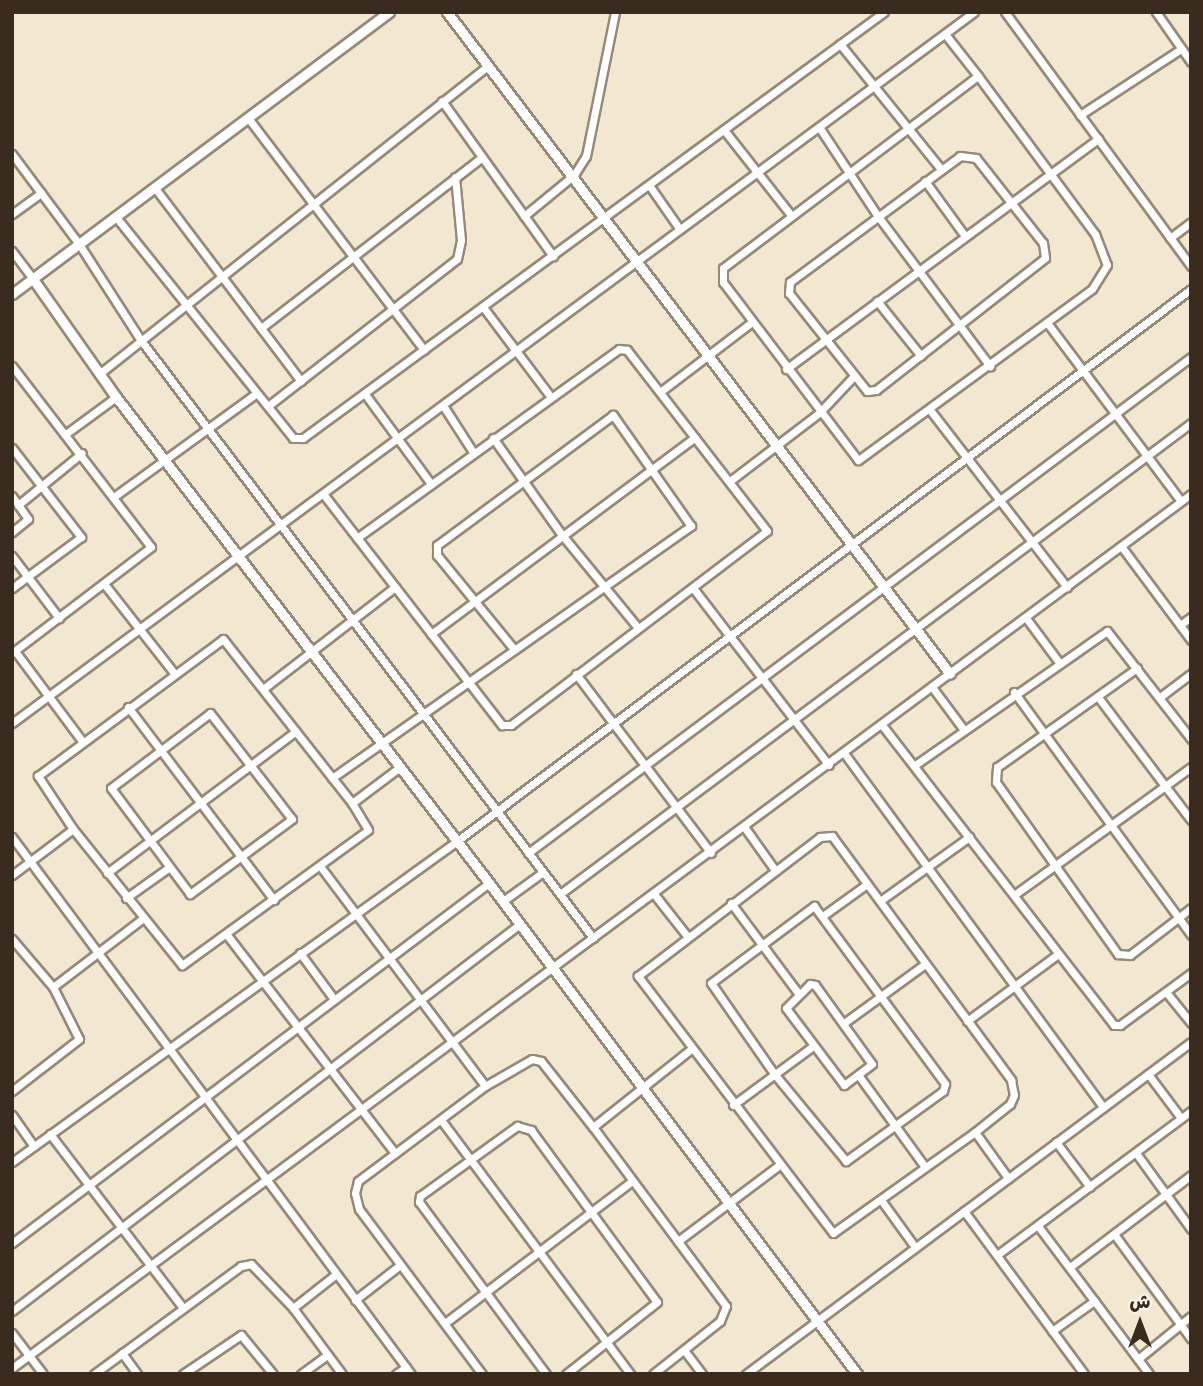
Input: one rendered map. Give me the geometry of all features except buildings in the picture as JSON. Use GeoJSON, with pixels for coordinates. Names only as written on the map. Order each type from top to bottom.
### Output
{"type":"FeatureCollection","features":[{"type":"Feature","properties":{"kind":"street"},"geometry":{"type":"LineString","coordinates":[[12,294],[389,12]]}},
{"type":"Feature","properties":{"kind":"street"},"geometry":{"type":"LineString","coordinates":[[447,12],[486,67],[574,175],[883,589],[950,674]]}},
{"type":"Feature","properties":{"kind":"street"},"geometry":{"type":"LineString","coordinates":[[524,216],[574,175],[594,135],[615,12]]}},
{"type":"Feature","properties":{"kind":"street"},"geometry":{"type":"LineString","coordinates":[[116,217],[268,407],[298,439],[365,394],[884,12]]}},
{"type":"Feature","properties":{"kind":"street"},"geometry":{"type":"LineString","coordinates":[[12,723],[240,558],[518,352],[679,228],[974,12]]}},
{"type":"Feature","properties":{"kind":"street"},"geometry":{"type":"LineString","coordinates":[[1005,12],[1191,266]]}},
{"type":"Feature","properties":{"kind":"street"},"geometry":{"type":"LineString","coordinates":[[1156,12],[1191,62]]}},
{"type":"Feature","properties":{"kind":"street"},"geometry":{"type":"LineString","coordinates":[[945,34],[978,76],[1095,234],[1107,265],[1098,284],[1048,324],[858,460],[818,413],[723,282],[723,268],[978,76]]}},
{"type":"Feature","properties":{"kind":"street"},"geometry":{"type":"LineString","coordinates":[[840,44],[871,87],[941,169]]}},
{"type":"Feature","properties":{"kind":"street"},"geometry":{"type":"LineString","coordinates":[[1080,115],[1181,49]]}},
{"type":"Feature","properties":{"kind":"street"},"geometry":{"type":"LineString","coordinates":[[99,374],[185,303],[486,67]]}},
{"type":"Feature","properties":{"kind":"street"},"geometry":{"type":"LineString","coordinates":[[442,101],[553,256]]}},
{"type":"Feature","properties":{"kind":"street"},"geometry":{"type":"LineString","coordinates":[[248,118],[424,350]]}},
{"type":"Feature","properties":{"kind":"street"},"geometry":{"type":"LineString","coordinates":[[819,127],[877,215],[990,366]]}},
{"type":"Feature","properties":{"kind":"street"},"geometry":{"type":"LineString","coordinates":[[724,130],[755,173],[792,215]]}},
{"type":"Feature","properties":{"kind":"street"},"geometry":{"type":"LineString","coordinates":[[786,369],[1007,203],[1098,139]]}},
{"type":"Feature","properties":{"kind":"street"},"geometry":{"type":"LineString","coordinates":[[12,154],[79,244],[140,339],[593,938]]}},
{"type":"Feature","properties":{"kind":"street"},"geometry":{"type":"LineString","coordinates":[[960,156],[976,158],[1007,203],[1043,243],[1045,258],[872,392],[853,377],[789,293],[790,282],[941,169],[960,156]]}},
{"type":"Feature","properties":{"kind":"street"},"geometry":{"type":"LineString","coordinates":[[261,328],[482,157]]}},
{"type":"Feature","properties":{"kind":"street"},"geometry":{"type":"LineString","coordinates":[[268,407],[457,259],[461,240],[455,177]]}},
{"type":"Feature","properties":{"kind":"street"},"geometry":{"type":"LineString","coordinates":[[925,181],[965,236]]}},
{"type":"Feature","properties":{"kind":"street"},"geometry":{"type":"LineString","coordinates":[[649,185],[679,228]]}},
{"type":"Feature","properties":{"kind":"street"},"geometry":{"type":"LineString","coordinates":[[155,188],[301,381]]}},
{"type":"Feature","properties":{"kind":"street"},"geometry":{"type":"LineString","coordinates":[[12,214],[41,193]]}},
{"type":"Feature","properties":{"kind":"street"},"geometry":{"type":"LineString","coordinates":[[1170,238],[1191,222]]}},
{"type":"Feature","properties":{"kind":"street"},"geometry":{"type":"LineString","coordinates":[[12,251],[116,397],[503,901],[857,1374]]}},
{"type":"Feature","properties":{"kind":"street"},"geometry":{"type":"LineString","coordinates":[[12,1163],[457,841],[1191,289]]}},
{"type":"Feature","properties":{"kind":"street"},"geometry":{"type":"LineString","coordinates":[[877,301],[921,355]]}},
{"type":"Feature","properties":{"kind":"street"},"geometry":{"type":"LineString","coordinates":[[483,306],[550,396]]}},
{"type":"Feature","properties":{"kind":"street"},"geometry":{"type":"LineString","coordinates":[[660,392],[752,322]]}},
{"type":"Feature","properties":{"kind":"street"},"geometry":{"type":"LineString","coordinates":[[1048,324],[1181,501]]}},
{"type":"Feature","properties":{"kind":"street"},"geometry":{"type":"LineString","coordinates":[[324,495],[497,722],[511,725],[766,535],[766,527],[627,350],[619,349],[550,396],[357,538]]}},
{"type":"Feature","properties":{"kind":"street"},"geometry":{"type":"LineString","coordinates":[[528,853],[1191,358]]}},
{"type":"Feature","properties":{"kind":"street"},"geometry":{"type":"LineString","coordinates":[[12,366],[67,433],[151,547],[105,585],[13,652],[82,741]]}},
{"type":"Feature","properties":{"kind":"street"},"geometry":{"type":"LineString","coordinates":[[730,481],[818,413],[853,377]]}},
{"type":"Feature","properties":{"kind":"street"},"geometry":{"type":"LineString","coordinates":[[115,496],[166,463],[257,393]]}},
{"type":"Feature","properties":{"kind":"street"},"geometry":{"type":"LineString","coordinates":[[365,394],[430,484]]}},
{"type":"Feature","properties":{"kind":"street"},"geometry":{"type":"LineString","coordinates":[[67,433],[116,397]]}},
{"type":"Feature","properties":{"kind":"street"},"geometry":{"type":"LineString","coordinates":[[444,407],[473,452]]}},
{"type":"Feature","properties":{"kind":"street"},"geometry":{"type":"LineString","coordinates":[[930,410],[1067,587]]}},
{"type":"Feature","properties":{"kind":"street"},"geometry":{"type":"LineString","coordinates":[[332,778],[691,526],[653,468],[613,415],[437,545],[437,555],[514,649]]}},
{"type":"Feature","properties":{"kind":"street"},"geometry":{"type":"LineString","coordinates":[[560,894],[1191,423]]}},
{"type":"Feature","properties":{"kind":"street"},"geometry":{"type":"LineString","coordinates":[[430,634],[695,437]]}},
{"type":"Feature","properties":{"kind":"street"},"geometry":{"type":"LineString","coordinates":[[493,438],[562,535],[638,628]]}},
{"type":"Feature","properties":{"kind":"street"},"geometry":{"type":"LineString","coordinates":[[12,448],[81,537],[12,589]]}},
{"type":"Feature","properties":{"kind":"street"},"geometry":{"type":"LineString","coordinates":[[18,505],[82,453]]}},
{"type":"Feature","properties":{"kind":"street"},"geometry":{"type":"LineString","coordinates":[[12,1368],[364,1111],[1191,494]]}},
{"type":"Feature","properties":{"kind":"street"},"geometry":{"type":"LineString","coordinates":[[12,496],[28,519],[12,532]]}},
{"type":"Feature","properties":{"kind":"street"},"geometry":{"type":"LineString","coordinates":[[1121,546],[1191,640]]}},
{"type":"Feature","properties":{"kind":"street"},"geometry":{"type":"LineString","coordinates":[[12,556],[59,618]]}},
{"type":"Feature","properties":{"kind":"street"},"geometry":{"type":"LineString","coordinates":[[105,585],[174,673]]}},
{"type":"Feature","properties":{"kind":"street"},"geometry":{"type":"LineString","coordinates":[[263,689],[395,587]]}},
{"type":"Feature","properties":{"kind":"street"},"geometry":{"type":"LineString","coordinates":[[693,588],[829,765]]}},
{"type":"Feature","properties":{"kind":"street"},"geometry":{"type":"LineString","coordinates":[[1180,625],[1191,617]]}},
{"type":"Feature","properties":{"kind":"street"},"geometry":{"type":"LineString","coordinates":[[1026,618],[1058,661]]}},
{"type":"Feature","properties":{"kind":"street"},"geometry":{"type":"LineString","coordinates":[[915,765],[1058,661],[1107,631],[1191,739]]}},
{"type":"Feature","properties":{"kind":"street"},"geometry":{"type":"LineString","coordinates":[[223,639],[352,803],[368,830],[227,935],[182,965],[142,919],[73,829],[38,776],[174,673],[223,639]]}},
{"type":"Feature","properties":{"kind":"street"},"geometry":{"type":"LineString","coordinates":[[1137,668],[996,767],[994,775],[1054,866],[1124,956],[1191,908]]}},
{"type":"Feature","properties":{"kind":"street"},"geometry":{"type":"LineString","coordinates":[[576,674],[710,853]]}},
{"type":"Feature","properties":{"kind":"street"},"geometry":{"type":"LineString","coordinates":[[1160,697],[1191,674]]}},
{"type":"Feature","properties":{"kind":"street"},"geometry":{"type":"LineString","coordinates":[[932,687],[964,730]]}},
{"type":"Feature","properties":{"kind":"street"},"geometry":{"type":"LineString","coordinates":[[1014,692],[1109,827],[1191,935]]}},
{"type":"Feature","properties":{"kind":"street"},"geometry":{"type":"LineString","coordinates":[[1098,697],[1191,820]]}},
{"type":"Feature","properties":{"kind":"street"},"geometry":{"type":"LineString","coordinates":[[128,707],[274,900]]}},
{"type":"Feature","properties":{"kind":"street"},"geometry":{"type":"LineString","coordinates":[[210,713],[292,819],[192,893],[187,893],[111,788],[159,749],[210,713]]}},
{"type":"Feature","properties":{"kind":"street"},"geometry":{"type":"LineString","coordinates":[[882,725],[970,837],[1057,955],[1114,1025],[1121,1025],[1191,973]]}},
{"type":"Feature","properties":{"kind":"street"},"geometry":{"type":"LineString","coordinates":[[107,873],[296,732]]}},
{"type":"Feature","properties":{"kind":"street"},"geometry":{"type":"LineString","coordinates":[[844,753],[1104,1107]]}},
{"type":"Feature","properties":{"kind":"street"},"geometry":{"type":"LineString","coordinates":[[352,803],[400,767]]}},
{"type":"Feature","properties":{"kind":"street"},"geometry":{"type":"LineString","coordinates":[[1014,895],[1191,767]]}},
{"type":"Feature","properties":{"kind":"street"},"geometry":{"type":"LineString","coordinates":[[745,828],[775,870]]}},
{"type":"Feature","properties":{"kind":"street"},"geometry":{"type":"LineString","coordinates":[[12,875],[73,829]]}},
{"type":"Feature","properties":{"kind":"street"},"geometry":{"type":"LineString","coordinates":[[826,835],[832,836],[1011,1080],[1014,1094],[1010,1104],[975,1132],[832,1233],[778,1166],[638,976],[775,870],[826,835]]}},
{"type":"Feature","properties":{"kind":"street"},"geometry":{"type":"LineString","coordinates":[[12,837],[411,1374]]}},
{"type":"Feature","properties":{"kind":"street"},"geometry":{"type":"LineString","coordinates":[[880,901],[970,837]]}},
{"type":"Feature","properties":{"kind":"street"},"geometry":{"type":"LineString","coordinates":[[320,866],[485,1086]]}},
{"type":"Feature","properties":{"kind":"street"},"geometry":{"type":"LineString","coordinates":[[126,898],[168,868]]}},
{"type":"Feature","properties":{"kind":"street"},"geometry":{"type":"LineString","coordinates":[[503,901],[543,872]]}},
{"type":"Feature","properties":{"kind":"street"},"geometry":{"type":"LineString","coordinates":[[12,1243],[207,1099],[297,1025],[489,883]]}},
{"type":"Feature","properties":{"kind":"street"},"geometry":{"type":"LineString","coordinates":[[824,915],[867,884]]}},
{"type":"Feature","properties":{"kind":"street"},"geometry":{"type":"LineString","coordinates":[[654,894],[687,936]]}},
{"type":"Feature","properties":{"kind":"street"},"geometry":{"type":"LineString","coordinates":[[731,903],[798,993]]}},
{"type":"Feature","properties":{"kind":"street"},"geometry":{"type":"LineString","coordinates":[[811,907],[824,915],[945,1084],[943,1091],[850,1160],[842,1160],[775,1075],[711,984],[762,942],[811,907]]}},
{"type":"Feature","properties":{"kind":"street"},"geometry":{"type":"LineString","coordinates":[[54,986],[142,919]]}},
{"type":"Feature","properties":{"kind":"street"},"geometry":{"type":"LineString","coordinates":[[12,1311],[237,1141],[329,1066],[520,924]]}},
{"type":"Feature","properties":{"kind":"street"},"geometry":{"type":"LineString","coordinates":[[227,935],[395,1153]]}},
{"type":"Feature","properties":{"kind":"street"},"geometry":{"type":"LineString","coordinates":[[12,1091],[78,1043],[79,1035],[54,986],[13,942]]}},
{"type":"Feature","properties":{"kind":"street"},"geometry":{"type":"LineString","coordinates":[[300,953],[333,998]]}},
{"type":"Feature","properties":{"kind":"street"},"geometry":{"type":"LineString","coordinates":[[967,1021],[1057,955]]}},
{"type":"Feature","properties":{"kind":"street"},"geometry":{"type":"LineString","coordinates":[[844,1023],[925,964]]}},
{"type":"Feature","properties":{"kind":"street"},"geometry":{"type":"LineString","coordinates":[[815,985],[844,1023],[872,1064],[859,1076],[841,1084],[813,1046],[786,1008],[798,993],[815,985]]}},
{"type":"Feature","properties":{"kind":"street"},"geometry":{"type":"LineString","coordinates":[[1166,992],[1191,1023]]}},
{"type":"Feature","properties":{"kind":"street"},"geometry":{"type":"LineString","coordinates":[[746,1374],[1191,1042]]}},
{"type":"Feature","properties":{"kind":"street"},"geometry":{"type":"LineString","coordinates":[[733,1105],[813,1046]]}},
{"type":"Feature","properties":{"kind":"street"},"geometry":{"type":"LineString","coordinates":[[593,1127],[691,1049]]}},
{"type":"Feature","properties":{"kind":"street"},"geometry":{"type":"LineString","coordinates":[[482,1374],[359,1209],[355,1193],[358,1181],[485,1086],[524,1061],[541,1061],[726,1306],[720,1321],[653,1374]]}},
{"type":"Feature","properties":{"kind":"street"},"geometry":{"type":"LineString","coordinates":[[1148,1074],[1181,1118]]}},
{"type":"Feature","properties":{"kind":"street"},"geometry":{"type":"LineString","coordinates":[[859,1076],[925,1167]]}},
{"type":"Feature","properties":{"kind":"street"},"geometry":{"type":"LineString","coordinates":[[997,1255],[1191,1111]]}},
{"type":"Feature","properties":{"kind":"street"},"geometry":{"type":"LineString","coordinates":[[12,1115],[34,1146]]}},
{"type":"Feature","properties":{"kind":"street"},"geometry":{"type":"LineString","coordinates":[[441,1120],[630,1374]]}},
{"type":"Feature","properties":{"kind":"street"},"geometry":{"type":"LineString","coordinates":[[546,1374],[419,1202],[420,1196],[524,1126],[592,1210],[657,1302],[566,1374]]}},
{"type":"Feature","properties":{"kind":"street"},"geometry":{"type":"LineString","coordinates":[[975,1132],[1008,1178]]}},
{"type":"Feature","properties":{"kind":"street"},"geometry":{"type":"LineString","coordinates":[[51,1134],[183,1308]]}},
{"type":"Feature","properties":{"kind":"street"},"geometry":{"type":"LineString","coordinates":[[1056,1142],[1090,1187]]}},
{"type":"Feature","properties":{"kind":"street"},"geometry":{"type":"LineString","coordinates":[[1136,1153],[1191,1228]]}},
{"type":"Feature","properties":{"kind":"street"},"geometry":{"type":"LineString","coordinates":[[678,1241],[778,1166]]}},
{"type":"Feature","properties":{"kind":"street"},"geometry":{"type":"LineString","coordinates":[[1070,1267],[1191,1175]]}},
{"type":"Feature","properties":{"kind":"street"},"geometry":{"type":"LineString","coordinates":[[445,1323],[632,1181]]}},
{"type":"Feature","properties":{"kind":"street"},"geometry":{"type":"LineString","coordinates":[[881,1200],[915,1247]]}},
{"type":"Feature","properties":{"kind":"street"},"geometry":{"type":"LineString","coordinates":[[964,1211],[1084,1374]]}},
{"type":"Feature","properties":{"kind":"street"},"geometry":{"type":"LineString","coordinates":[[1038,1226],[1149,1374]]}},
{"type":"Feature","properties":{"kind":"street"},"geometry":{"type":"LineString","coordinates":[[1114,1234],[1191,1339]]}},
{"type":"Feature","properties":{"kind":"street"},"geometry":{"type":"LineString","coordinates":[[94,1374],[241,1266],[251,1264],[293,1308],[342,1374]]}},
{"type":"Feature","properties":{"kind":"street"},"geometry":{"type":"LineString","coordinates":[[355,1300],[400,1265]]}},
{"type":"Feature","properties":{"kind":"street"},"geometry":{"type":"LineString","coordinates":[[293,1308],[336,1274]]}},
{"type":"Feature","properties":{"kind":"street"},"geometry":{"type":"LineString","coordinates":[[1052,1331],[1094,1301]]}},
{"type":"Feature","properties":{"kind":"street"},"geometry":{"type":"LineString","coordinates":[[1138,1359],[1191,1316]]}},
{"type":"Feature","properties":{"kind":"street"},"geometry":{"type":"LineString","coordinates":[[12,1333],[43,1374]]}},
{"type":"Feature","properties":{"kind":"street"},"geometry":{"type":"LineString","coordinates":[[183,1374],[241,1335],[273,1374]]}},
{"type":"Feature","properties":{"kind":"street"},"geometry":{"type":"LineString","coordinates":[[684,1350],[702,1374]]}},
{"type":"Feature","properties":{"kind":"street"},"geometry":{"type":"LineString","coordinates":[[122,1353],[137,1374]]}},
{"type":"Feature","properties":{"kind":"street"},"geometry":{"type":"LineString","coordinates":[[300,1374],[327,1355]]}},
{"type":"Feature","properties":{"kind":"street"},"geometry":{"type":"LineString","coordinates":[[396,1374],[406,1367]]}}]}
